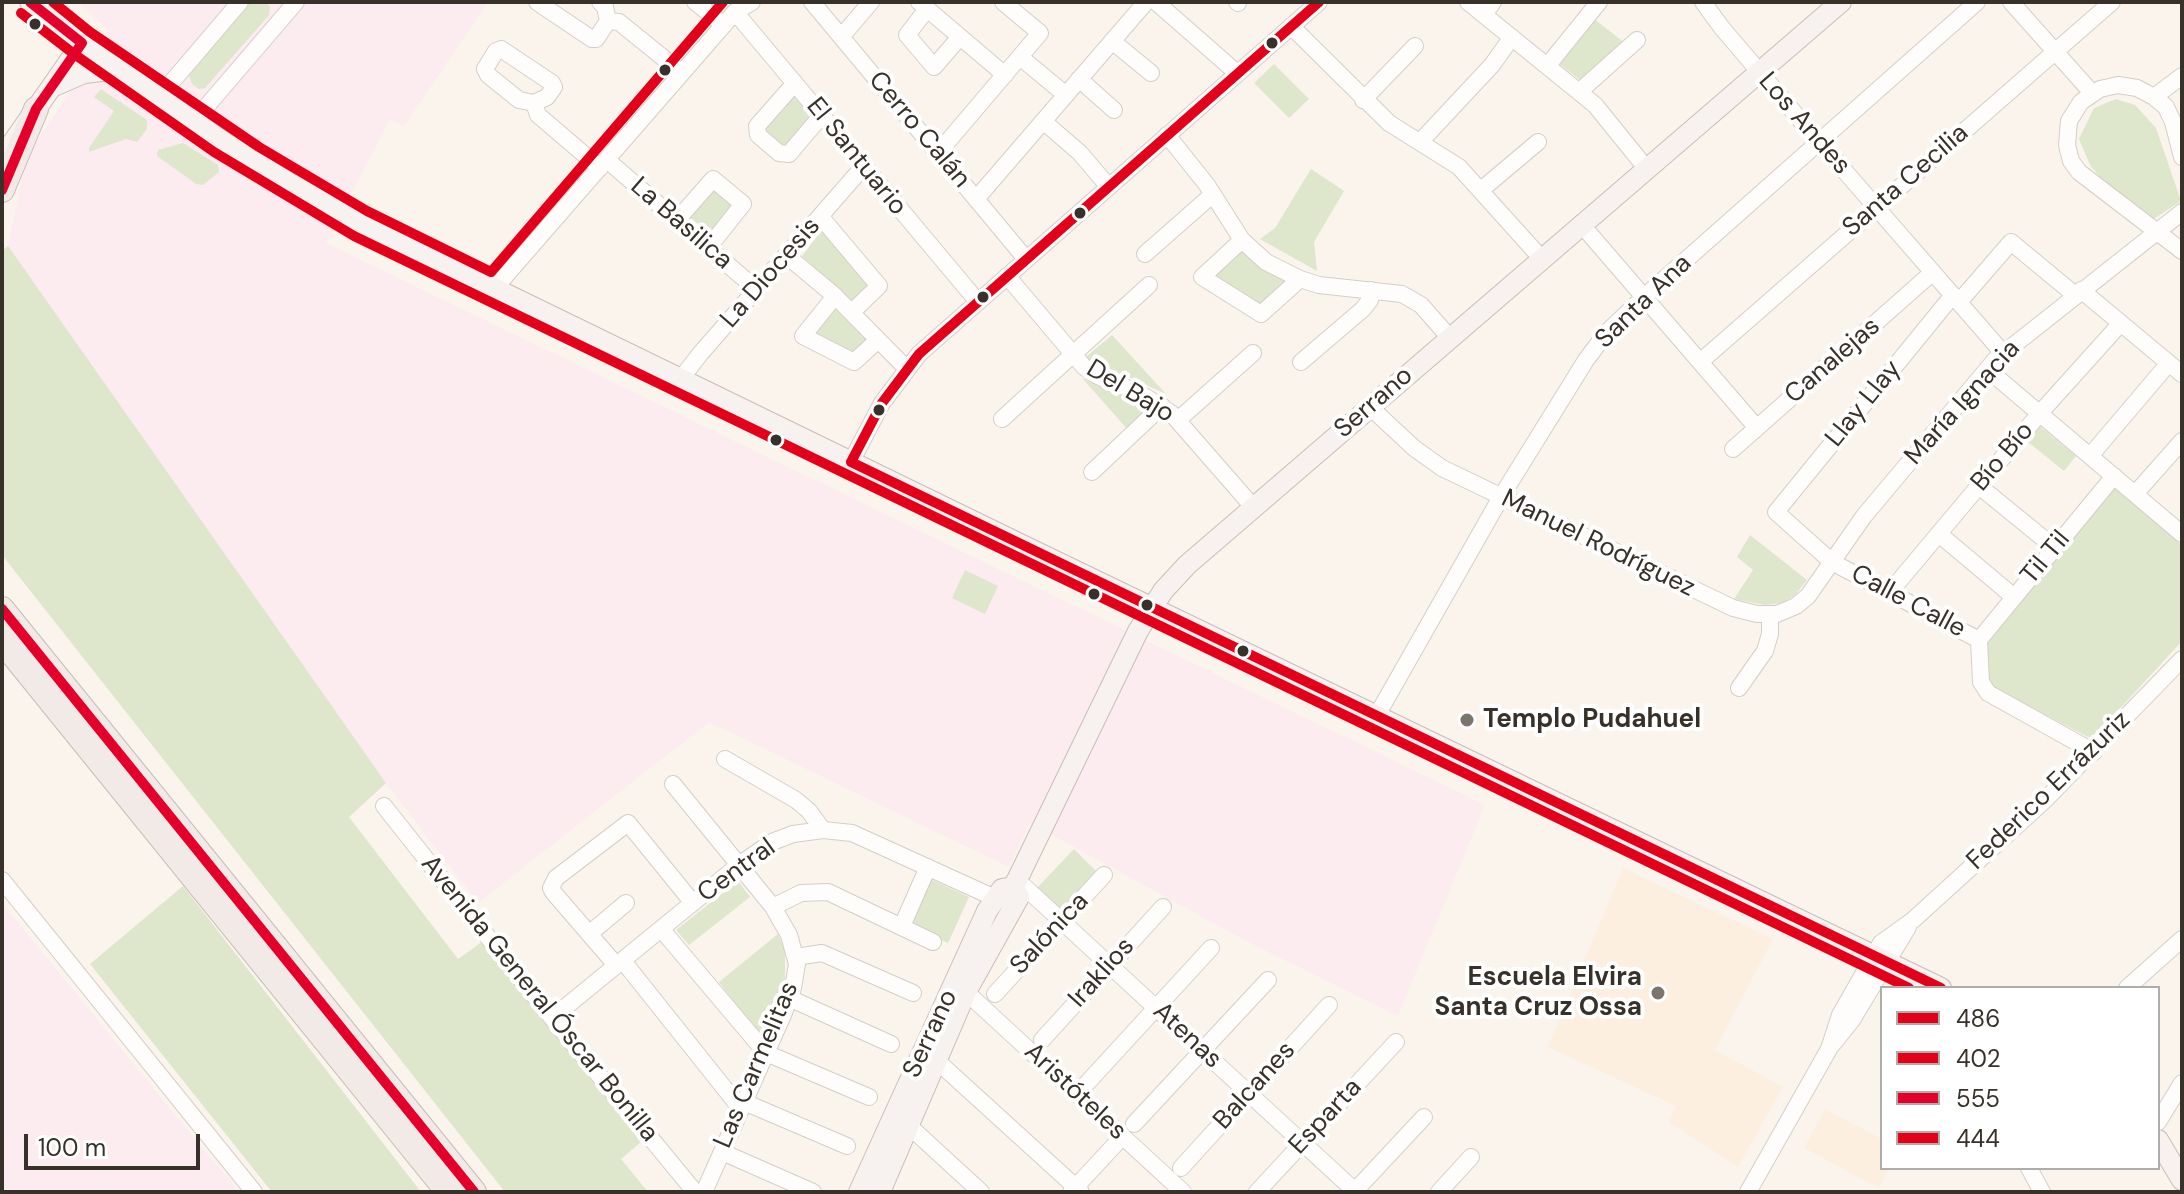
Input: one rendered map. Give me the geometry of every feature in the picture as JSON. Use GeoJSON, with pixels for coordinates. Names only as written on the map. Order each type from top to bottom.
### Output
{"type":"FeatureCollection","features":[{"type":"Feature","properties":{"kind":"highway"},"geometry":{"type":"LineString","coordinates":[[2,190],[36,109]]}},
{"type":"Feature","properties":{"kind":"highway"},"geometry":{"type":"LineString","coordinates":[[2,609],[474,1192]]}},
{"type":"Feature","properties":{"kind":"highway"},"geometry":{"type":"LineString","coordinates":[[2,641],[445,1192]]}},
{"type":"Feature","properties":{"kind":"main road"},"geometry":{"type":"LineString","coordinates":[[30,2],[159,97],[320,201],[680,380],[1937,986]]}},
{"type":"Feature","properties":{"kind":"main road","name":"Serrano"},"geometry":{"type":"LineString","coordinates":[[880,1192],[966,992],[1019,897],[1015,884],[1151,607],[1187,565],[1841,2]]}},
{"type":"Feature","properties":{"kind":"main road"},"geometry":{"type":"LineString","coordinates":[[2,158],[82,43]]}},
{"type":"Feature","properties":{"kind":"main road"},"geometry":{"type":"LineString","coordinates":[[51,88],[84,73],[119,69]]}},
{"type":"Feature","properties":{"kind":"main road"},"geometry":{"type":"LineString","coordinates":[[995,898],[1002,889],[1015,884]]}},
{"type":"Feature","properties":{"kind":"main road","name":"Serrano"},"geometry":{"type":"LineString","coordinates":[[859,1192],[995,898]]}},
{"type":"Feature","properties":{"kind":"main road"},"geometry":{"type":"LineString","coordinates":[[2160,1143],[2182,1180]]}},
{"type":"Feature","properties":{"kind":"street"},"geometry":{"type":"LineString","coordinates":[[159,97],[240,2]]}},
{"type":"Feature","properties":{"kind":"street"},"geometry":{"type":"LineString","coordinates":[[194,121],[296,2]]}},
{"type":"Feature","properties":{"kind":"street"},"geometry":{"type":"LineString","coordinates":[[537,2],[592,39],[596,39],[608,21],[605,7],[600,2]]}},
{"type":"Feature","properties":{"kind":"street","name":"El Santuario"},"geometry":{"type":"LineString","coordinates":[[695,2],[732,13],[795,83],[978,302]]}},
{"type":"Feature","properties":{"kind":"street"},"geometry":{"type":"LineString","coordinates":[[494,289],[732,13],[752,2]]}},
{"type":"Feature","properties":{"kind":"street","name":"Cerro Calán"},"geometry":{"type":"LineString","coordinates":[[812,2],[1026,259]]}},
{"type":"Feature","properties":{"kind":"street"},"geometry":{"type":"LineString","coordinates":[[841,37],[871,2]]}},
{"type":"Feature","properties":{"kind":"street"},"geometry":{"type":"LineString","coordinates":[[938,153],[1040,33],[1003,2]]}},
{"type":"Feature","properties":{"kind":"street"},"geometry":{"type":"LineString","coordinates":[[1156,2],[1237,73]]}},
{"type":"Feature","properties":{"kind":"street"},"geometry":{"type":"LineString","coordinates":[[851,462],[882,403],[907,369],[1026,259],[1319,2]]}},
{"type":"Feature","properties":{"kind":"street"},"geometry":{"type":"LineString","coordinates":[[1468,2],[1488,8],[1512,37],[1580,91],[1615,128],[1646,168]]}},
{"type":"Feature","properties":{"kind":"street"},"geometry":{"type":"LineString","coordinates":[[1548,65],[1599,2]]}},
{"type":"Feature","properties":{"kind":"street","name":"Los Andes"},"geometry":{"type":"LineString","coordinates":[[1703,2],[1819,142],[2003,353]]}},
{"type":"Feature","properties":{"kind":"street","name":"Santa Ana"},"geometry":{"type":"LineString","coordinates":[[1376,717],[1501,497],[1596,346],[1618,320],[1977,2]]}},
{"type":"Feature","properties":{"kind":"street"},"geometry":{"type":"LineString","coordinates":[[2011,2],[2092,93]]}},
{"type":"Feature","properties":{"kind":"street","name":"Santa Cecilia"},"geometry":{"type":"LineString","coordinates":[[1700,362],[2112,2]]}},
{"type":"Feature","properties":{"kind":"street"},"geometry":{"type":"LineString","coordinates":[[976,199],[1112,41],[1136,5]]}},
{"type":"Feature","properties":{"kind":"street"},"geometry":{"type":"LineString","coordinates":[[960,37],[934,67],[907,35],[923,6],[960,37],[1005,75]]}},
{"type":"Feature","properties":{"kind":"street"},"geometry":{"type":"LineString","coordinates":[[608,21],[619,22],[682,73]]}},
{"type":"Feature","properties":{"kind":"street"},"geometry":{"type":"LineString","coordinates":[[1291,26],[1389,123],[1452,161],[1541,258]]}},
{"type":"Feature","properties":{"kind":"street"},"geometry":{"type":"LineString","coordinates":[[1420,142],[1492,65],[1512,37]]}},
{"type":"Feature","properties":{"kind":"street"},"geometry":{"type":"LineString","coordinates":[[1580,91],[1637,40]]}},
{"type":"Feature","properties":{"kind":"street"},"geometry":{"type":"LineString","coordinates":[[1112,41],[1151,73]]}},
{"type":"Feature","properties":{"kind":"street"},"geometry":{"type":"LineString","coordinates":[[1363,100],[1415,46]]}},
{"type":"Feature","properties":{"kind":"street"},"geometry":{"type":"LineString","coordinates":[[1020,57],[1066,95]]}},
{"type":"Feature","properties":{"kind":"street"},"geometry":{"type":"LineString","coordinates":[[2154,97],[2182,76]]}},
{"type":"Feature","properties":{"kind":"street"},"geometry":{"type":"LineString","coordinates":[[1079,79],[1114,110]]}},
{"type":"Feature","properties":{"kind":"street"},"geometry":{"type":"LineString","coordinates":[[795,83],[757,126],[758,135],[779,153],[789,154],[822,115]]}},
{"type":"Feature","properties":{"kind":"street"},"geometry":{"type":"LineString","coordinates":[[2182,157],[2170,114],[2154,97],[2137,88],[2118,85],[2092,93],[2077,107],[2069,121],[2066,136],[2071,161],[2091,184],[2182,251]]}},
{"type":"Feature","properties":{"kind":"street","name":"La Basilica"},"geometry":{"type":"LineString","coordinates":[[534,103],[538,115],[677,220],[756,289]]}},
{"type":"Feature","properties":{"kind":"street"},"geometry":{"type":"LineString","coordinates":[[1043,121],[1080,153],[1108,186]]}},
{"type":"Feature","properties":{"kind":"street"},"geometry":{"type":"LineString","coordinates":[[1167,135],[1242,240],[1266,262],[1300,279],[1332,287],[1390,291],[1411,299],[1450,338]]}},
{"type":"Feature","properties":{"kind":"street"},"geometry":{"type":"LineString","coordinates":[[1481,190],[1538,142]]}},
{"type":"Feature","properties":{"kind":"street","name":"La Diocesis"},"geometry":{"type":"LineString","coordinates":[[680,380],[863,167]]}},
{"type":"Feature","properties":{"kind":"street"},"geometry":{"type":"LineString","coordinates":[[677,220],[713,179],[743,204],[708,248]]}},
{"type":"Feature","properties":{"kind":"street"},"geometry":{"type":"LineString","coordinates":[[1145,254],[1212,195]]}},
{"type":"Feature","properties":{"kind":"street","name":"María Ignacia"},"geometry":{"type":"LineString","coordinates":[[1770,615],[1789,610],[1803,601],[1864,516],[2003,353],[2182,212]]}},
{"type":"Feature","properties":{"kind":"street"},"geometry":{"type":"LineString","coordinates":[[820,216],[879,286],[852,312]]}},
{"type":"Feature","properties":{"kind":"street"},"geometry":{"type":"LineString","coordinates":[[1581,224],[1757,428]]}},
{"type":"Feature","properties":{"kind":"street"},"geometry":{"type":"LineString","coordinates":[[1242,240],[1202,277],[1261,314],[1300,279]]}},
{"type":"Feature","properties":{"kind":"street","name":"Llay Llay"},"geometry":{"type":"LineString","coordinates":[[1776,512],[1956,299],[2011,242],[2078,292]]}},
{"type":"Feature","properties":{"kind":"street"},"geometry":{"type":"LineString","coordinates":[[786,255],[852,312],[907,369]]}},
{"type":"Feature","properties":{"kind":"street","name":"Canalejas"},"geometry":{"type":"LineString","coordinates":[[1733,449],[1933,272]]}},
{"type":"Feature","properties":{"kind":"street","name":"Del Bajo"},"geometry":{"type":"LineString","coordinates":[[1007,276],[1091,372],[1162,406],[1178,420],[1254,508]]}},
{"type":"Feature","properties":{"kind":"street"},"geometry":{"type":"LineString","coordinates":[[1002,419],[1149,285]]}},
{"type":"Feature","properties":{"kind":"street"},"geometry":{"type":"LineString","coordinates":[[1301,362],[1363,309],[1370,300],[1371,290]]}},
{"type":"Feature","properties":{"kind":"street"},"geometry":{"type":"LineString","coordinates":[[2078,292],[2182,374]]}},
{"type":"Feature","properties":{"kind":"street"},"geometry":{"type":"LineString","coordinates":[[835,296],[803,336],[854,362],[877,341]]}},
{"type":"Feature","properties":{"kind":"street","name":"Bío Bío"},"geometry":{"type":"LineString","coordinates":[[1889,593],[2040,413],[2121,323]]}},
{"type":"Feature","properties":{"kind":"street"},"geometry":{"type":"LineString","coordinates":[[1178,420],[1253,353]]}},
{"type":"Feature","properties":{"kind":"street"},"geometry":{"type":"LineString","coordinates":[[2090,456],[2169,363]]}},
{"type":"Feature","properties":{"kind":"street"},"geometry":{"type":"LineString","coordinates":[[1987,369],[2182,534]]}},
{"type":"Feature","properties":{"kind":"street"},"geometry":{"type":"LineString","coordinates":[[1092,472],[1162,406]]}},
{"type":"Feature","properties":{"kind":"street","name":"Manuel Rodríguez"},"geometry":{"type":"LineString","coordinates":[[1370,407],[1432,462],[1733,608],[1770,615]]}},
{"type":"Feature","properties":{"kind":"street"},"geometry":{"type":"LineString","coordinates":[[2135,494],[2182,441]]}},
{"type":"Feature","properties":{"kind":"street","name":"Til Til"},"geometry":{"type":"LineString","coordinates":[[1979,640],[2114,476]]}},
{"type":"Feature","properties":{"kind":"street"},"geometry":{"type":"LineString","coordinates":[[1979,486],[2055,548]]}},
{"type":"Feature","properties":{"kind":"street","name":"Calle Calle"},"geometry":{"type":"LineString","coordinates":[[1776,512],[1832,562],[1979,640],[1981,682],[1988,693],[2094,752]]}},
{"type":"Feature","properties":{"kind":"street"},"geometry":{"type":"LineString","coordinates":[[1939,534],[2014,597]]}},
{"type":"Feature","properties":{"kind":"street"},"geometry":{"type":"LineString","coordinates":[[1739,688],[1765,651],[1770,634],[1770,615]]}},
{"type":"Feature","properties":{"kind":"street","name":"Federico Errázuriz"},"geometry":{"type":"LineString","coordinates":[[1748,1192],[1829,1049],[1840,1015],[1879,958],[1887,937],[1913,920],[2046,799],[2182,659]]}},
{"type":"Feature","properties":{"kind":"street"},"geometry":{"type":"LineString","coordinates":[[725,759],[796,800],[823,830]]}},
{"type":"Feature","properties":{"kind":"street","name":"Las Carmelitas"},"geometry":{"type":"LineString","coordinates":[[673,784],[773,907],[789,935],[796,957],[796,972],[789,998],[704,1192]]}},
{"type":"Feature","properties":{"kind":"street","name":"Avenida General Óscar Bonilla"},"geometry":{"type":"LineString","coordinates":[[384,806],[695,1192]]}},
{"type":"Feature","properties":{"kind":"street"},"geometry":{"type":"LineString","coordinates":[[693,903],[628,823],[552,883],[553,892],[589,934],[620,963],[742,1106],[847,1146]]}},
{"type":"Feature","properties":{"kind":"street","name":"Central"},"geometry":{"type":"LineString","coordinates":[[552,1018],[739,865],[783,837],[823,830],[864,837],[995,898]]}},
{"type":"Feature","properties":{"kind":"street"},"geometry":{"type":"LineString","coordinates":[[902,926],[928,867]]}},
{"type":"Feature","properties":{"kind":"street","name":"Salónica"},"geometry":{"type":"LineString","coordinates":[[995,994],[1104,875]]}},
{"type":"Feature","properties":{"kind":"street"},"geometry":{"type":"LineString","coordinates":[[2,880],[254,1192]]}},
{"type":"Feature","properties":{"kind":"street","name":"Atenas"},"geometry":{"type":"LineString","coordinates":[[1015,884],[1062,920],[1355,1192]]}},
{"type":"Feature","properties":{"kind":"street"},"geometry":{"type":"LineString","coordinates":[[773,907],[801,893],[828,892],[933,942]]}},
{"type":"Feature","properties":{"kind":"street"},"geometry":{"type":"LineString","coordinates":[[589,934],[626,903]]}},
{"type":"Feature","properties":{"kind":"street","name":"Iraklios"},"geometry":{"type":"LineString","coordinates":[[1042,1040],[1163,907]]}},
{"type":"Feature","properties":{"kind":"street"},"geometry":{"type":"LineString","coordinates":[[662,930],[766,1053],[869,1097]]}},
{"type":"Feature","properties":{"kind":"street"},"geometry":{"type":"LineString","coordinates":[[2129,986],[2182,939]]}},
{"type":"Feature","properties":{"kind":"street"},"geometry":{"type":"LineString","coordinates":[[1077,1094],[1211,948]]}},
{"type":"Feature","properties":{"kind":"street"},"geometry":{"type":"LineString","coordinates":[[796,957],[822,953],[913,993]]}},
{"type":"Feature","properties":{"kind":"street"},"geometry":{"type":"LineString","coordinates":[[937,1061],[1076,1190],[1268,980]]}},
{"type":"Feature","properties":{"kind":"street","name":"Aristóteles"},"geometry":{"type":"LineString","coordinates":[[966,992],[1077,1094],[1128,1130],[1183,1192]]}},
{"type":"Feature","properties":{"kind":"street"},"geometry":{"type":"LineString","coordinates":[[789,998],[891,1044]]}},
{"type":"Feature","properties":{"kind":"street","name":"Balcanes"},"geometry":{"type":"LineString","coordinates":[[1181,1168],[1329,1005]]}},
{"type":"Feature","properties":{"kind":"street","name":"Esparta"},"geometry":{"type":"LineString","coordinates":[[1257,1192],[1396,1042]]}},
{"type":"Feature","properties":{"kind":"street"},"geometry":{"type":"LineString","coordinates":[[2160,1120],[2178,1099],[2182,1083]]}},
{"type":"Feature","properties":{"kind":"street"},"geometry":{"type":"LineString","coordinates":[[1355,1192],[1424,1117]]}},
{"type":"Feature","properties":{"kind":"street"},"geometry":{"type":"LineString","coordinates":[[909,1126],[981,1192]]}},
{"type":"Feature","properties":{"kind":"street"},"geometry":{"type":"LineString","coordinates":[[722,1152],[813,1192]]}},
{"type":"Feature","properties":{"kind":"street"},"geometry":{"type":"LineString","coordinates":[[1439,1192],[1471,1157]]}},
{"type":"Feature","properties":{"kind":"street"},"geometry":{"type":"LineString","coordinates":[[2030,1170],[2037,1190]]}},
{"type":"Feature","properties":{"kind":"shaded area"},"geometry":{"type":"Polygon","coordinates":[[[77,2],[488,2],[404,126],[390,119],[326,243],[1485,805],[1398,1016],[1254,945],[1030,823],[1009,867],[709,722],[478,903],[386,783],[2,253],[8,246],[26,158],[110,31],[77,2]]]}},
{"type":"Feature","properties":{"kind":"shaded area","name":"Escuela Elvira Santa Cruz Ossa"},"geometry":{"type":"Polygon","coordinates":[[[1623,868],[1773,939],[1715,1050],[1783,1087],[1738,1167],[1669,1122],[1676,1106],[1548,1047],[1623,868]]]}},
{"type":"Feature","properties":{"kind":"shaded area"},"geometry":{"type":"Polygon","coordinates":[[[2,903],[202,1148],[240,1192],[2,1192],[2,903]]]}},
{"type":"Feature","properties":{"kind":"shaded area"},"geometry":{"type":"Polygon","coordinates":[[[1825,1109],[1880,1138],[1880,1170],[1888,1170],[1879,1188],[1804,1148],[1825,1109]]]}},
{"type":"Feature","properties":{"kind":"green space"},"geometry":{"type":"Polygon","coordinates":[[[250,2],[265,2],[270,7],[269,15],[205,88],[199,89],[192,84],[189,75],[250,2]]]}},
{"type":"Feature","properties":{"kind":"green space"},"geometry":{"type":"Polygon","coordinates":[[[1593,18],[1626,44],[1584,83],[1558,63],[1593,18]]]}},
{"type":"Feature","properties":{"kind":"green space"},"geometry":{"type":"Polygon","coordinates":[[[1274,64],[1309,99],[1289,118],[1254,83],[1274,64]]]}},
{"type":"Feature","properties":{"kind":"green space"},"geometry":{"type":"Polygon","coordinates":[[[101,89],[147,120],[147,129],[137,142],[126,139],[89,152],[114,111],[94,97],[101,89]]]}},
{"type":"Feature","properties":{"kind":"green space"},"geometry":{"type":"Polygon","coordinates":[[[793,95],[813,118],[788,148],[780,147],[763,131],[793,95]]]}},
{"type":"Feature","properties":{"kind":"green space"},"geometry":{"type":"Polygon","coordinates":[[[2116,99],[2135,105],[2156,128],[2181,201],[2149,222],[2116,197],[2090,165],[2079,139],[2094,108],[2116,99]]]}},
{"type":"Feature","properties":{"kind":"green space"},"geometry":{"type":"Polygon","coordinates":[[[183,143],[218,165],[219,172],[203,185],[196,184],[157,156],[158,150],[183,143]]]}},
{"type":"Feature","properties":{"kind":"green space"},"geometry":{"type":"Polygon","coordinates":[[[1311,169],[1344,191],[1314,242],[1317,271],[1260,239],[1275,228],[1311,169]]]}},
{"type":"Feature","properties":{"kind":"green space"},"geometry":{"type":"Polygon","coordinates":[[[712,184],[738,205],[712,236],[687,215],[712,184]]]}},
{"type":"Feature","properties":{"kind":"green space"},"geometry":{"type":"Polygon","coordinates":[[[824,227],[872,285],[854,302],[802,256],[824,227]]]}},
{"type":"Feature","properties":{"kind":"green space"},"geometry":{"type":"Polygon","coordinates":[[[8,246],[386,783],[349,817],[458,959],[482,942],[641,1142],[621,1159],[648,1192],[505,1192],[2,555],[2,251],[8,246]]]}},
{"type":"Feature","properties":{"kind":"green space"},"geometry":{"type":"Polygon","coordinates":[[[1239,250],[1292,282],[1261,308],[1210,277],[1239,250]]]}},
{"type":"Feature","properties":{"kind":"green space"},"geometry":{"type":"Polygon","coordinates":[[[832,306],[868,342],[854,356],[811,333],[832,306]]]}},
{"type":"Feature","properties":{"kind":"green space"},"geometry":{"type":"Polygon","coordinates":[[[1112,335],[1166,394],[1131,378],[1103,370],[1086,357],[1112,335]]]}},
{"type":"Feature","properties":{"kind":"green space"},"geometry":{"type":"Polygon","coordinates":[[[1082,378],[1139,403],[1152,410],[1129,431],[1082,378]]]}},
{"type":"Feature","properties":{"kind":"green space"},"geometry":{"type":"Polygon","coordinates":[[[2036,423],[2076,456],[2064,471],[2023,438],[2036,423]]]}},
{"type":"Feature","properties":{"kind":"green space"},"geometry":{"type":"Polygon","coordinates":[[[2111,485],[2182,545],[2182,641],[2092,739],[1986,684],[1980,644],[2111,485]]]}},
{"type":"Feature","properties":{"kind":"green space"},"geometry":{"type":"Polygon","coordinates":[[[1750,535],[1807,580],[1795,595],[1782,603],[1765,605],[1734,599],[1753,570],[1737,557],[1750,535]]]}},
{"type":"Feature","properties":{"kind":"green space"},"geometry":{"type":"Polygon","coordinates":[[[965,570],[998,586],[985,614],[952,598],[965,570]]]}},
{"type":"Feature","properties":{"kind":"green space"},"geometry":{"type":"Polygon","coordinates":[[[1074,849],[1097,872],[1060,910],[1037,888],[1074,849]]]}},
{"type":"Feature","properties":{"kind":"green space"},"geometry":{"type":"Polygon","coordinates":[[[928,878],[969,897],[948,943],[906,924],[928,878]]]}},
{"type":"Feature","properties":{"kind":"green space"},"geometry":{"type":"Polygon","coordinates":[[[738,881],[750,897],[689,945],[676,930],[738,881]]]}},
{"type":"Feature","properties":{"kind":"green space"},"geometry":{"type":"Polygon","coordinates":[[[183,886],[421,1192],[272,1192],[90,964],[183,886]]]}},
{"type":"Feature","properties":{"kind":"green space"},"geometry":{"type":"Polygon","coordinates":[[[778,934],[785,951],[785,980],[762,1038],[719,982],[778,934]]]}},
{"type":"Feature","properties":{"kind":"transit line","name":"555"},"geometry":{"type":"LineString","coordinates":[[2,190],[36,109],[82,43],[30,2]]}},
{"type":"Feature","properties":{"kind":"transit line","name":"444"},"geometry":{"type":"LineString","coordinates":[[53,2],[90,32],[259,147],[367,211],[491,272],[723,2]]}},
{"type":"Feature","properties":{"kind":"transit line","name":"486"},"geometry":{"type":"LineString","coordinates":[[851,462],[882,403],[919,354],[1319,2]]}},
{"type":"Feature","properties":{"kind":"transit line","name":"402"},"geometry":{"type":"LineString","coordinates":[[21,13],[214,152],[354,236],[1905,986]]}},
{"type":"Feature","properties":{"kind":"transit line","name":"486"},"geometry":{"type":"LineString","coordinates":[[851,462],[1937,986]]}},
{"type":"Feature","properties":{"kind":"transit line","name":"555"},"geometry":{"type":"LineString","coordinates":[[2,609],[474,1192]]}},
{"type":"Feature","properties":{"kind":"place","name":"Templo Pudahuel"},"geometry":{"type":"Point","coordinates":[1467,720]}},
{"type":"Feature","properties":{"kind":"place","name":"Escuela Elvira Santa Cruz Ossa"},"geometry":{"type":"Point","coordinates":[1658,993]}}]}
